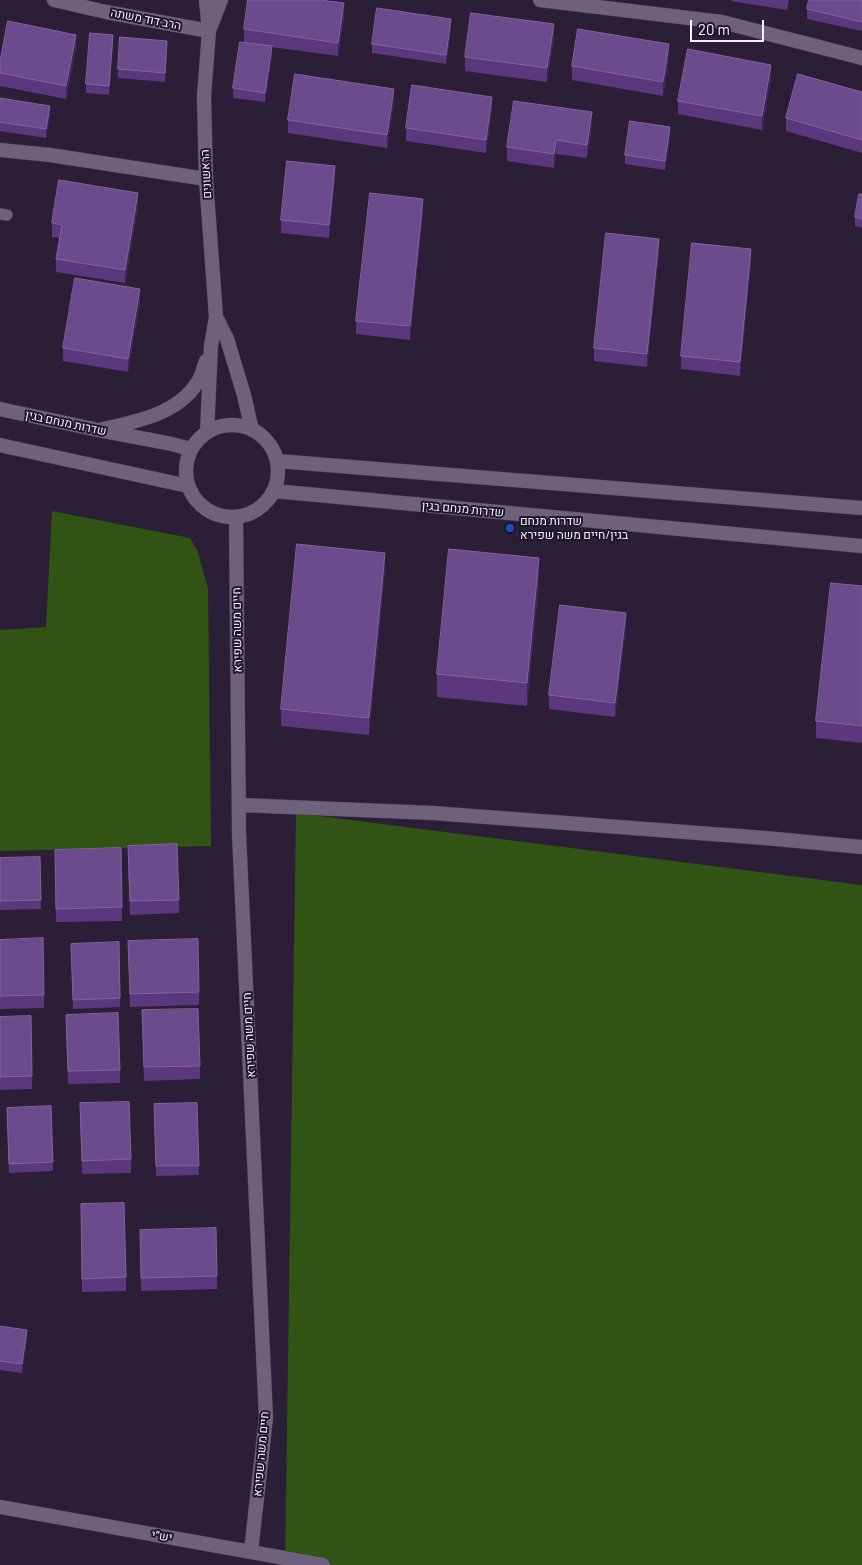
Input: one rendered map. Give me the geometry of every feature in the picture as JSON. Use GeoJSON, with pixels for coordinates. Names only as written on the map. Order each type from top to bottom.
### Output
{"type":"FeatureCollection","features":[{"type":"Feature","properties":{"kind":"street","name":"הרב דוד משתה"},"geometry":{"type":"LineString","coordinates":[[54,0],[106,12],[209,31]]}},
{"type":"Feature","properties":{"kind":"street","name":"הראשונים"},"geometry":{"type":"LineString","coordinates":[[206,0],[209,31],[204,96],[206,179],[216,317],[211,346],[207,432]]}},
{"type":"Feature","properties":{"kind":"street","name":"הראשונים"},"geometry":{"type":"LineString","coordinates":[[209,31],[221,0]]}},
{"type":"Feature","properties":{"kind":"street"},"geometry":{"type":"LineString","coordinates":[[540,0],[722,22],[862,58]]}},
{"type":"Feature","properties":{"kind":"street"},"geometry":{"type":"LineString","coordinates":[[0,150],[206,179]]}},
{"type":"Feature","properties":{"kind":"street","name":"הראשונים"},"geometry":{"type":"LineString","coordinates":[[216,317],[227,339],[244,395],[252,430]]}},
{"type":"Feature","properties":{"kind":"street"},"geometry":{"type":"LineString","coordinates":[[98,430],[141,420],[160,413],[176,404],[201,377],[211,346]]}},
{"type":"Feature","properties":{"kind":"street","name":"שדרות מנחם בגין"},"geometry":{"type":"LineString","coordinates":[[0,409],[98,430],[167,442],[191,449]]}},
{"type":"Feature","properties":{"kind":"street"},"geometry":{"type":"LineString","coordinates":[[228,425],[252,430],[265,438],[273,449],[277,461],[278,477],[274,491],[264,504],[251,514],[236,518],[220,516],[206,510],[195,499],[188,486],[185,474],[186,461],[191,449],[198,439],[217,427],[228,425]]}},
{"type":"Feature","properties":{"kind":"street"},"geometry":{"type":"LineString","coordinates":[[0,445],[188,486]]}},
{"type":"Feature","properties":{"kind":"street"},"geometry":{"type":"LineString","coordinates":[[277,461],[862,508]]}},
{"type":"Feature","properties":{"kind":"street","name":"שדרות מנחם בגין"},"geometry":{"type":"LineString","coordinates":[[274,491],[862,546]]}},
{"type":"Feature","properties":{"kind":"street","name":"חיים משה שפירא"},"geometry":{"type":"LineString","coordinates":[[236,518],[240,844],[266,1418],[251,1552]]}},
{"type":"Feature","properties":{"kind":"street"},"geometry":{"type":"LineString","coordinates":[[240,805],[433,813],[862,847]]}},
{"type":"Feature","properties":{"kind":"street","name":"יש״י"},"geometry":{"type":"LineString","coordinates":[[0,1507],[323,1565]]}},
{"type":"Feature","properties":{"kind":"green space"},"geometry":{"type":"Polygon","coordinates":[[[52,511],[190,538],[198,552],[208,589],[211,846],[0,851],[0,630],[46,627],[52,511]]]}},
{"type":"Feature","properties":{"kind":"green space"},"geometry":{"type":"Polygon","coordinates":[[[296,813],[862,885],[862,1565],[285,1565],[296,813]]]}},
{"type":"Feature","properties":{"kind":"building"},"geometry":{"type":"Polygon","coordinates":[[[248,0],[320,0],[344,3],[338,43],[244,29],[248,0]]]}},
{"type":"Feature","properties":{"kind":"building"},"geometry":{"type":"Polygon","coordinates":[[[809,0],[862,0],[862,22],[807,9],[809,0]]]}},
{"type":"Feature","properties":{"kind":"building"},"geometry":{"type":"Polygon","coordinates":[[[377,8],[451,19],[446,55],[372,44],[377,8]]]}},
{"type":"Feature","properties":{"kind":"building"},"geometry":{"type":"Polygon","coordinates":[[[471,13],[554,24],[547,68],[465,57],[471,13]]]}},
{"type":"Feature","properties":{"kind":"building"},"geometry":{"type":"Polygon","coordinates":[[[8,21],[76,35],[66,86],[0,73],[0,62],[8,21]]]}},
{"type":"Feature","properties":{"kind":"building"},"geometry":{"type":"Polygon","coordinates":[[[578,29],[669,44],[663,82],[572,66],[578,29]]]}},
{"type":"Feature","properties":{"kind":"building"},"geometry":{"type":"Polygon","coordinates":[[[90,33],[113,35],[109,86],[86,84],[90,33]]]}},
{"type":"Feature","properties":{"kind":"building"},"geometry":{"type":"Polygon","coordinates":[[[120,37],[167,41],[165,73],[118,69],[120,37]]]}},
{"type":"Feature","properties":{"kind":"building"},"geometry":{"type":"Polygon","coordinates":[[[240,42],[272,46],[265,93],[233,88],[240,42]]]}},
{"type":"Feature","properties":{"kind":"building"},"geometry":{"type":"Polygon","coordinates":[[[688,49],[771,65],[762,116],[678,101],[688,49]]]}},
{"type":"Feature","properties":{"kind":"building"},"geometry":{"type":"Polygon","coordinates":[[[295,74],[394,89],[387,135],[288,120],[295,74]]]}},
{"type":"Feature","properties":{"kind":"building"},"geometry":{"type":"Polygon","coordinates":[[[798,74],[862,92],[862,140],[786,118],[798,74]]]}},
{"type":"Feature","properties":{"kind":"building"},"geometry":{"type":"Polygon","coordinates":[[[412,85],[492,97],[486,140],[406,128],[412,85]]]}},
{"type":"Feature","properties":{"kind":"building"},"geometry":{"type":"Polygon","coordinates":[[[0,98],[50,106],[46,129],[0,122],[0,98]]]}},
{"type":"Feature","properties":{"kind":"building"},"geometry":{"type":"Polygon","coordinates":[[[514,101],[592,112],[587,145],[556,140],[554,154],[507,147],[514,101]]]}},
{"type":"Feature","properties":{"kind":"building"},"geometry":{"type":"Polygon","coordinates":[[[630,121],[670,127],[665,161],[625,155],[630,121]]]}},
{"type":"Feature","properties":{"kind":"building"},"geometry":{"type":"Polygon","coordinates":[[[287,161],[335,166],[329,225],[281,220],[287,161]]]}},
{"type":"Feature","properties":{"kind":"building"},"geometry":{"type":"Polygon","coordinates":[[[59,180],[138,193],[125,270],[56,259],[62,225],[52,223],[59,180]]]}},
{"type":"Feature","properties":{"kind":"building"},"geometry":{"type":"Polygon","coordinates":[[[370,193],[423,199],[410,326],[356,321],[370,193]]]}},
{"type":"Feature","properties":{"kind":"building"},"geometry":{"type":"Polygon","coordinates":[[[859,194],[862,194],[862,219],[855,217],[859,194]]]}},
{"type":"Feature","properties":{"kind":"building"},"geometry":{"type":"Polygon","coordinates":[[[606,233],[659,239],[647,354],[594,348],[606,233]]]}},
{"type":"Feature","properties":{"kind":"building"},"geometry":{"type":"Polygon","coordinates":[[[692,243],[751,249],[740,362],[681,356],[692,243]]]}},
{"type":"Feature","properties":{"kind":"building"},"geometry":{"type":"Polygon","coordinates":[[[75,278],[140,289],[128,359],[63,348],[75,278]]]}},
{"type":"Feature","properties":{"kind":"building"},"geometry":{"type":"Polygon","coordinates":[[[297,544],[385,553],[369,718],[281,709],[297,544]]]}},
{"type":"Feature","properties":{"kind":"building"},"geometry":{"type":"Polygon","coordinates":[[[449,549],[539,558],[527,683],[437,674],[449,549]]]}},
{"type":"Feature","properties":{"kind":"building"},"geometry":{"type":"Polygon","coordinates":[[[831,583],[862,586],[862,726],[816,721],[831,583]]]}},
{"type":"Feature","properties":{"kind":"building"},"geometry":{"type":"Polygon","coordinates":[[[560,605],[626,613],[615,703],[549,695],[560,605]]]}},
{"type":"Feature","properties":{"kind":"building"},"geometry":{"type":"Polygon","coordinates":[[[177,844],[179,900],[130,901],[128,846],[177,844]]]}},
{"type":"Feature","properties":{"kind":"building"},"geometry":{"type":"Polygon","coordinates":[[[121,848],[122,907],[56,909],[55,850],[121,848]]]}},
{"type":"Feature","properties":{"kind":"building"},"geometry":{"type":"Polygon","coordinates":[[[40,857],[41,900],[0,901],[0,858],[40,857]]]}},
{"type":"Feature","properties":{"kind":"building"},"geometry":{"type":"Polygon","coordinates":[[[43,938],[44,995],[0,996],[0,940],[43,938]]]}},
{"type":"Feature","properties":{"kind":"building"},"geometry":{"type":"Polygon","coordinates":[[[198,939],[199,992],[130,994],[128,941],[198,939]]]}},
{"type":"Feature","properties":{"kind":"building"},"geometry":{"type":"Polygon","coordinates":[[[119,942],[120,998],[73,1000],[71,944],[119,942]]]}},
{"type":"Feature","properties":{"kind":"building"},"geometry":{"type":"Polygon","coordinates":[[[198,1009],[200,1066],[144,1067],[142,1010],[198,1009]]]}},
{"type":"Feature","properties":{"kind":"building"},"geometry":{"type":"Polygon","coordinates":[[[118,1013],[120,1070],[68,1071],[66,1015],[118,1013]]]}},
{"type":"Feature","properties":{"kind":"building"},"geometry":{"type":"Polygon","coordinates":[[[31,1016],[32,1076],[0,1077],[0,1017],[31,1016]]]}},
{"type":"Feature","properties":{"kind":"building"},"geometry":{"type":"Polygon","coordinates":[[[129,1102],[131,1159],[82,1161],[80,1103],[129,1102]]]}},
{"type":"Feature","properties":{"kind":"building"},"geometry":{"type":"Polygon","coordinates":[[[197,1103],[199,1166],[156,1166],[154,1104],[197,1103]]]}},
{"type":"Feature","properties":{"kind":"building"},"geometry":{"type":"Polygon","coordinates":[[[51,1106],[53,1162],[9,1164],[7,1108],[51,1106]]]}},
{"type":"Feature","properties":{"kind":"building"},"geometry":{"type":"Polygon","coordinates":[[[124,1203],[126,1277],[82,1279],[81,1204],[124,1203]]]}},
{"type":"Feature","properties":{"kind":"building"},"geometry":{"type":"Polygon","coordinates":[[[216,1228],[217,1276],[141,1278],[140,1230],[216,1228]]]}},
{"type":"Feature","properties":{"kind":"building"},"geometry":{"type":"Polygon","coordinates":[[[0,1326],[27,1330],[22,1364],[0,1361],[0,1326]]]}},
{"type":"Feature","properties":{"kind":"place","name":"שדרות מנחם בגין/חיים משה שפירא"},"geometry":{"type":"Point","coordinates":[510,528]}}]}
